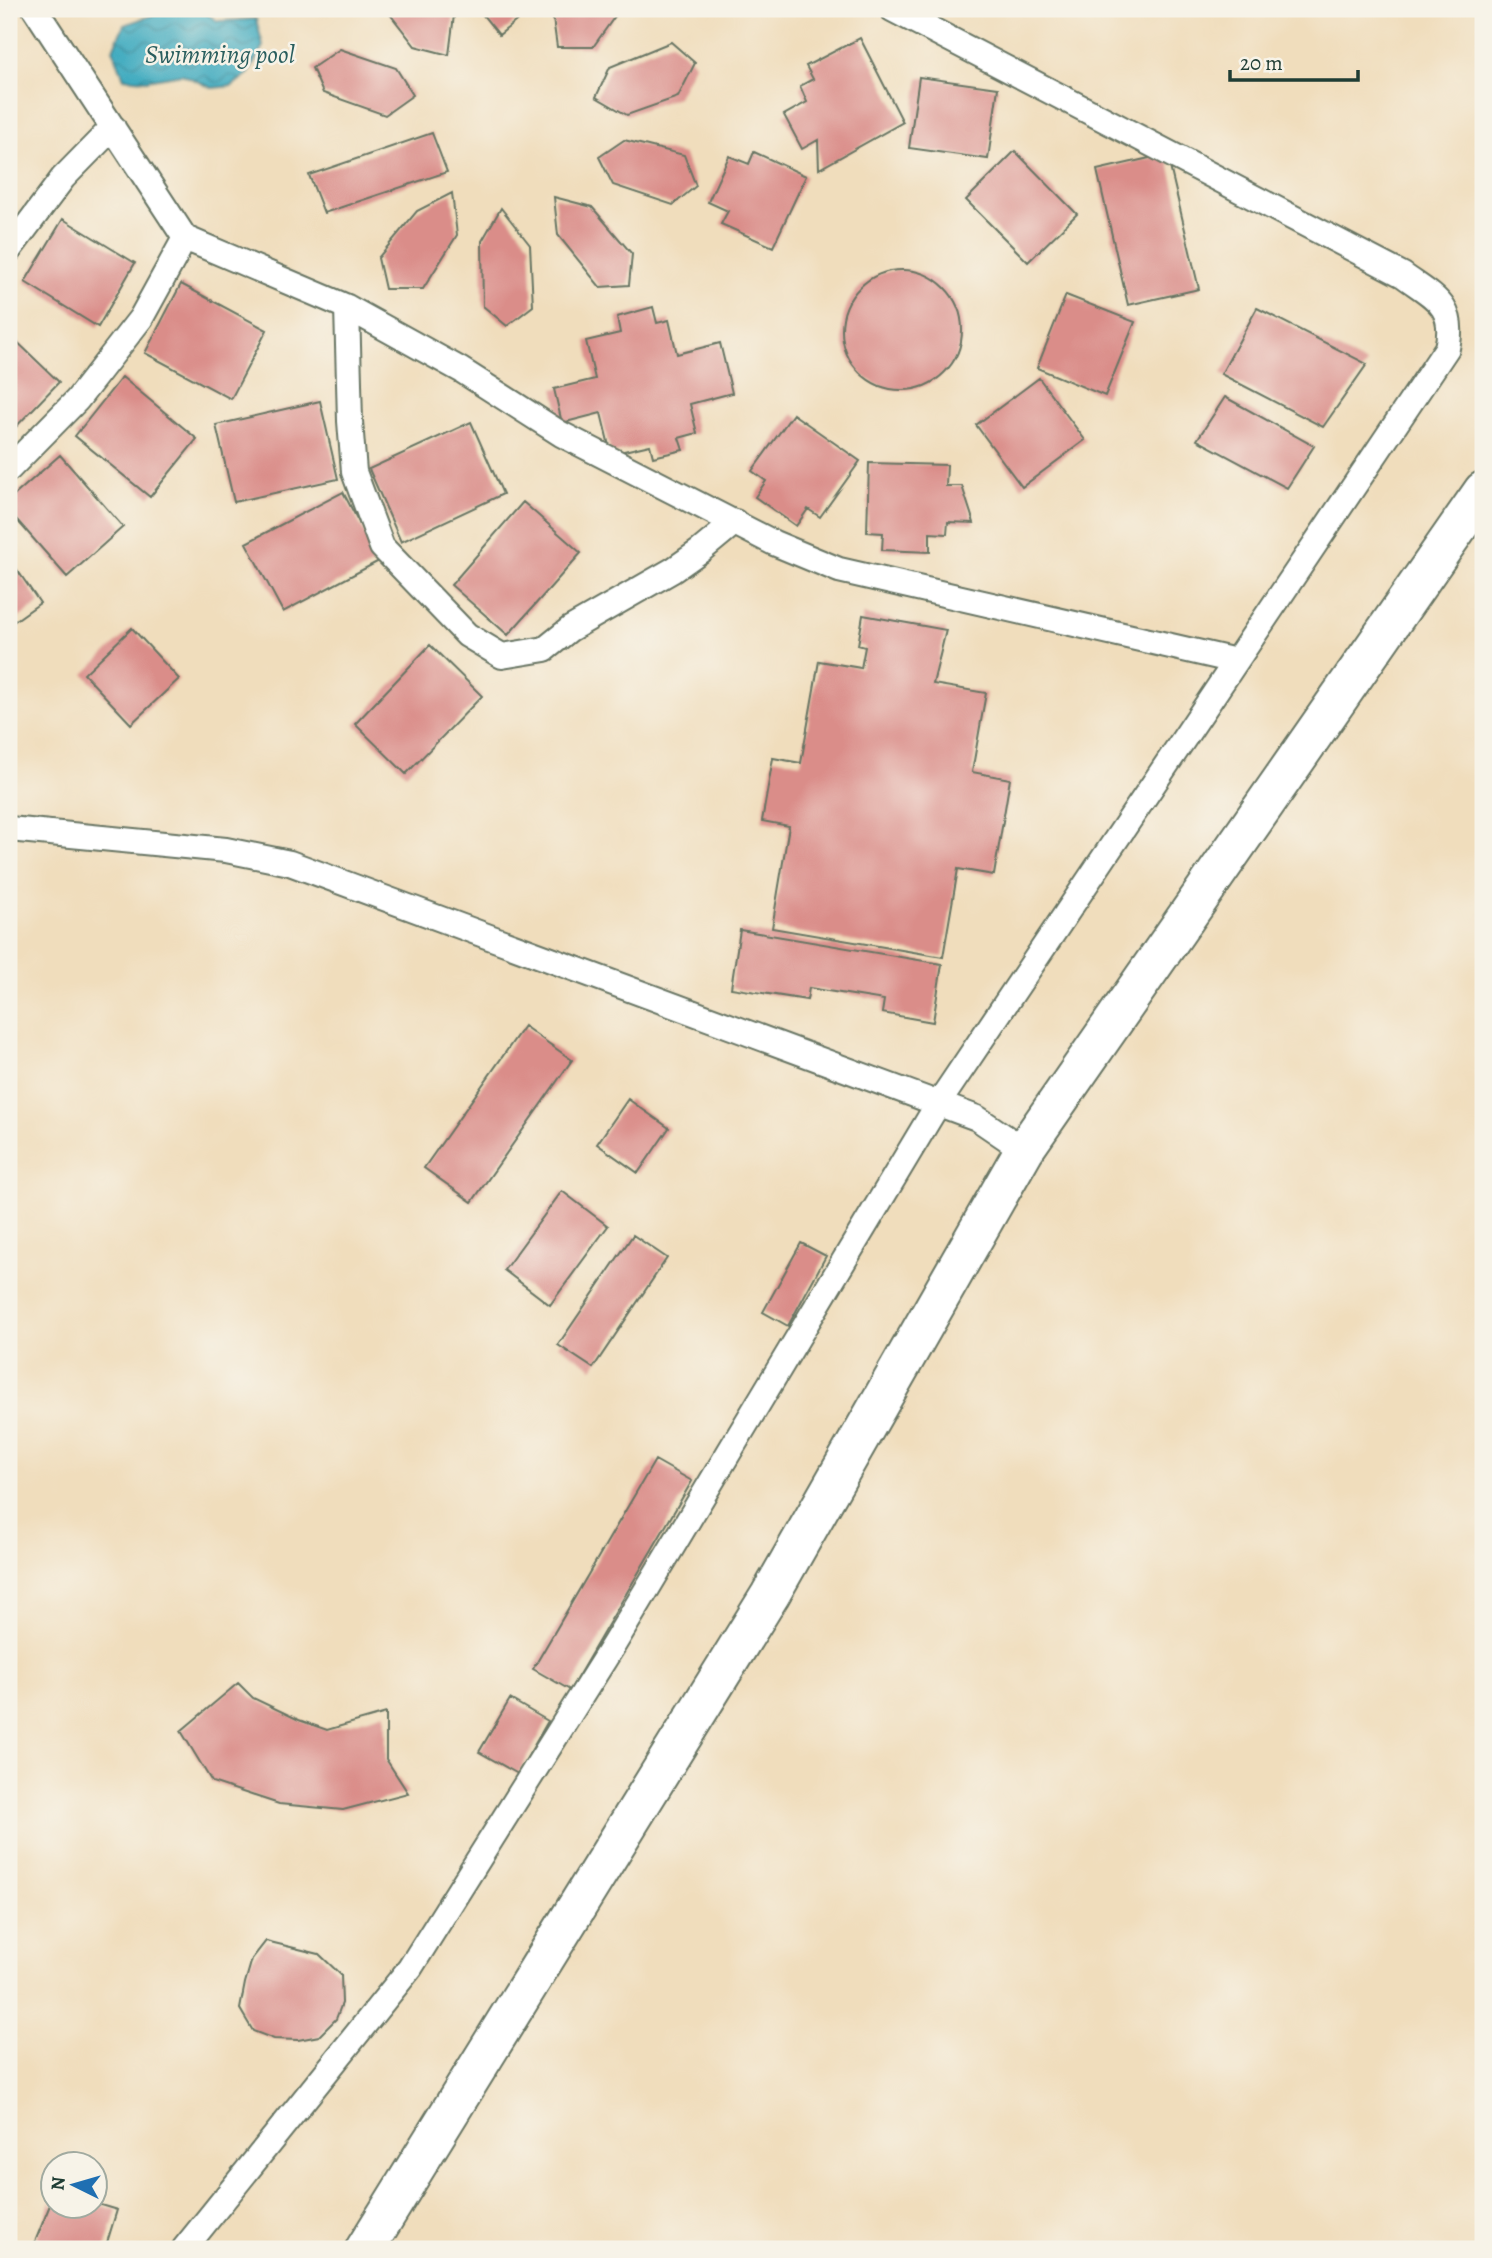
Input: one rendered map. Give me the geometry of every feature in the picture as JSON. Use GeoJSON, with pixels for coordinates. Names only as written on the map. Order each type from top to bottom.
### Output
{"type":"FeatureCollection","features":[{"type":"Feature","properties":{"kind":"street"},"geometry":{"type":"LineString","coordinates":[[365,2249],[771,1595],[1024,1150],[1483,491]]}},
{"type":"Feature","properties":{"kind":"lane"},"geometry":{"type":"LineString","coordinates":[[35,9],[185,238],[347,307],[461,370],[561,434],[775,543],[839,570],[1236,661]]}},
{"type":"Feature","properties":{"kind":"lane"},"geometry":{"type":"LineString","coordinates":[[184,2249],[410,1968],[614,1644],[938,1104],[1447,348],[1451,330],[1441,302],[1403,275],[892,9]]}},
{"type":"Feature","properties":{"kind":"lane"},"geometry":{"type":"LineString","coordinates":[[9,250],[63,178],[113,127]]}},
{"type":"Feature","properties":{"kind":"lane"},"geometry":{"type":"LineString","coordinates":[[9,469],[77,400],[141,318],[185,238]]}},
{"type":"Feature","properties":{"kind":"lane"},"geometry":{"type":"LineString","coordinates":[[347,307],[354,472],[382,547],[467,635],[502,656],[545,649],[570,629],[673,570],[735,522]]}},
{"type":"Feature","properties":{"kind":"lane"},"geometry":{"type":"LineString","coordinates":[[9,829],[226,850],[290,863],[977,1118],[1024,1150]]}},
{"type":"Feature","properties":{"kind":"water","name":"Swimming pool"},"geometry":{"type":"Polygon","coordinates":[[[171,9],[199,9],[218,21],[256,19],[263,46],[249,73],[232,86],[212,88],[182,74],[146,80],[124,78],[113,49],[124,25],[171,9]]]}},
{"type":"Feature","properties":{"kind":"building"},"geometry":{"type":"Polygon","coordinates":[[[386,9],[449,9],[454,15],[449,55],[415,46],[386,9]]]}},
{"type":"Feature","properties":{"kind":"building"},"geometry":{"type":"Polygon","coordinates":[[[478,9],[526,9],[526,13],[499,35],[478,9]]]}},
{"type":"Feature","properties":{"kind":"building"},"geometry":{"type":"Polygon","coordinates":[[[620,9],[593,47],[557,47],[552,11],[620,9]]]}},
{"type":"Feature","properties":{"kind":"building"},"geometry":{"type":"Polygon","coordinates":[[[860,38],[903,122],[819,169],[818,140],[802,149],[784,115],[807,102],[800,86],[813,79],[806,66],[860,38]]]}},
{"type":"Feature","properties":{"kind":"building"},"geometry":{"type":"Polygon","coordinates":[[[671,42],[695,63],[678,97],[627,115],[596,97],[610,67],[671,42]]]}},
{"type":"Feature","properties":{"kind":"building"},"geometry":{"type":"Polygon","coordinates":[[[340,49],[396,68],[413,95],[385,115],[323,93],[312,68],[340,49]]]}},
{"type":"Feature","properties":{"kind":"building"},"geometry":{"type":"Polygon","coordinates":[[[919,77],[998,88],[988,159],[909,148],[919,77]]]}},
{"type":"Feature","properties":{"kind":"building"},"geometry":{"type":"Polygon","coordinates":[[[432,133],[447,172],[324,213],[309,175],[432,133]]]}},
{"type":"Feature","properties":{"kind":"building"},"geometry":{"type":"Polygon","coordinates":[[[624,140],[684,155],[696,186],[673,205],[613,185],[599,157],[624,140]]]}},
{"type":"Feature","properties":{"kind":"building"},"geometry":{"type":"Polygon","coordinates":[[[1015,151],[1077,214],[1028,262],[966,200],[1015,151]]]}},
{"type":"Feature","properties":{"kind":"building"},"geometry":{"type":"Polygon","coordinates":[[[754,152],[806,176],[773,247],[721,224],[728,211],[708,202],[729,156],[749,164],[754,152]]]}},
{"type":"Feature","properties":{"kind":"building"},"geometry":{"type":"Polygon","coordinates":[[[1167,154],[1199,289],[1128,305],[1097,170],[1167,154]]]}},
{"type":"Feature","properties":{"kind":"building"},"geometry":{"type":"Polygon","coordinates":[[[452,193],[457,235],[423,289],[385,289],[378,258],[417,211],[452,193]]]}},
{"type":"Feature","properties":{"kind":"building"},"geometry":{"type":"Polygon","coordinates":[[[554,197],[592,207],[632,254],[629,285],[600,287],[558,235],[554,197]]]}},
{"type":"Feature","properties":{"kind":"building"},"geometry":{"type":"Polygon","coordinates":[[[501,208],[530,245],[533,306],[507,326],[483,306],[482,241],[501,208]]]}},
{"type":"Feature","properties":{"kind":"building"},"geometry":{"type":"Polygon","coordinates":[[[63,219],[135,263],[98,327],[25,282],[63,219]]]}},
{"type":"Feature","properties":{"kind":"building"},"geometry":{"type":"Polygon","coordinates":[[[902,270],[925,274],[945,287],[958,307],[962,330],[958,353],[945,373],[925,386],[902,390],[879,386],[859,373],[846,353],[842,330],[846,307],[859,287],[879,274],[902,270]]]}},
{"type":"Feature","properties":{"kind":"building"},"geometry":{"type":"Polygon","coordinates":[[[181,284],[267,330],[231,399],[145,353],[181,284]]]}},
{"type":"Feature","properties":{"kind":"building"},"geometry":{"type":"Polygon","coordinates":[[[1066,295],[1135,322],[1105,396],[1037,368],[1066,295]]]}},
{"type":"Feature","properties":{"kind":"building"},"geometry":{"type":"Polygon","coordinates":[[[653,307],[657,323],[669,320],[677,354],[720,343],[732,393],[690,404],[697,433],[679,438],[683,450],[653,457],[650,445],[611,454],[601,413],[562,423],[554,389],[595,379],[586,341],[620,333],[617,317],[653,307]]]}},
{"type":"Feature","properties":{"kind":"building"},"geometry":{"type":"Polygon","coordinates":[[[1257,308],[1367,364],[1323,427],[1221,374],[1257,308]]]}},
{"type":"Feature","properties":{"kind":"building"},"geometry":{"type":"Polygon","coordinates":[[[9,334],[59,382],[9,434],[9,334]]]}},
{"type":"Feature","properties":{"kind":"building"},"geometry":{"type":"Polygon","coordinates":[[[122,377],[197,439],[150,497],[75,436],[122,377]]]}},
{"type":"Feature","properties":{"kind":"building"},"geometry":{"type":"Polygon","coordinates":[[[1039,378],[1085,440],[1022,487],[976,425],[1039,378]]]}},
{"type":"Feature","properties":{"kind":"building"},"geometry":{"type":"Polygon","coordinates":[[[1225,397],[1314,446],[1287,488],[1197,440],[1225,397]]]}},
{"type":"Feature","properties":{"kind":"building"},"geometry":{"type":"Polygon","coordinates":[[[320,401],[338,479],[234,502],[216,425],[320,401]]]}},
{"type":"Feature","properties":{"kind":"building"},"geometry":{"type":"Polygon","coordinates":[[[793,414],[860,461],[820,517],[808,509],[796,526],[755,497],[766,481],[752,471],[793,414]]]}},
{"type":"Feature","properties":{"kind":"building"},"geometry":{"type":"Polygon","coordinates":[[[471,422],[503,494],[401,542],[369,469],[471,422]]]}},
{"type":"Feature","properties":{"kind":"building"},"geometry":{"type":"Polygon","coordinates":[[[60,455],[123,527],[67,577],[9,511],[9,500],[60,455]]]}},
{"type":"Feature","properties":{"kind":"building"},"geometry":{"type":"Polygon","coordinates":[[[869,463],[947,465],[946,486],[962,486],[974,523],[948,522],[947,534],[930,533],[930,552],[882,550],[883,533],[867,532],[869,463]]]}},
{"type":"Feature","properties":{"kind":"building"},"geometry":{"type":"Polygon","coordinates":[[[343,492],[379,561],[283,612],[246,543],[343,492]]]}},
{"type":"Feature","properties":{"kind":"building"},"geometry":{"type":"Polygon","coordinates":[[[523,502],[581,553],[508,635],[451,585],[523,502]]]}},
{"type":"Feature","properties":{"kind":"building"},"geometry":{"type":"Polygon","coordinates":[[[9,558],[40,603],[9,625],[9,558]]]}},
{"type":"Feature","properties":{"kind":"building"},"geometry":{"type":"Polygon","coordinates":[[[863,615],[946,630],[933,684],[986,693],[972,772],[1010,779],[994,875],[958,869],[943,957],[772,928],[789,826],[762,821],[773,758],[801,763],[819,661],[861,668],[865,647],[858,645],[863,615]]]}},
{"type":"Feature","properties":{"kind":"building"},"geometry":{"type":"Polygon","coordinates":[[[132,628],[179,679],[131,724],[84,674],[132,628]]]}},
{"type":"Feature","properties":{"kind":"building"},"geometry":{"type":"Polygon","coordinates":[[[430,645],[482,696],[406,774],[355,724],[430,645]]]}},
{"type":"Feature","properties":{"kind":"building"},"geometry":{"type":"Polygon","coordinates":[[[740,930],[942,964],[933,1022],[882,1013],[884,1000],[809,988],[807,1000],[731,988],[740,930]]]}},
{"type":"Feature","properties":{"kind":"building"},"geometry":{"type":"Polygon","coordinates":[[[524,1026],[572,1060],[472,1202],[424,1168],[524,1026]]]}},
{"type":"Feature","properties":{"kind":"building"},"geometry":{"type":"Polygon","coordinates":[[[628,1099],[669,1128],[638,1173],[597,1144],[628,1099]]]}},
{"type":"Feature","properties":{"kind":"building"},"geometry":{"type":"Polygon","coordinates":[[[562,1191],[608,1226],[550,1305],[504,1270],[562,1191]]]}},
{"type":"Feature","properties":{"kind":"building"},"geometry":{"type":"Polygon","coordinates":[[[633,1235],[667,1258],[593,1368],[558,1345],[633,1235]]]}},
{"type":"Feature","properties":{"kind":"building"},"geometry":{"type":"Polygon","coordinates":[[[801,1243],[826,1256],[788,1326],[763,1312],[801,1243]]]}},
{"type":"Feature","properties":{"kind":"building"},"geometry":{"type":"Polygon","coordinates":[[[655,1460],[692,1481],[570,1690],[533,1669],[655,1460]]]}},
{"type":"Feature","properties":{"kind":"building"},"geometry":{"type":"Polygon","coordinates":[[[238,1683],[253,1698],[327,1730],[386,1713],[386,1759],[408,1793],[343,1810],[279,1804],[212,1782],[181,1731],[238,1683]]]}},
{"type":"Feature","properties":{"kind":"building"},"geometry":{"type":"Polygon","coordinates":[[[510,1699],[548,1721],[518,1774],[479,1752],[510,1699]]]}},
{"type":"Feature","properties":{"kind":"building"},"geometry":{"type":"Polygon","coordinates":[[[266,1941],[319,1954],[341,1975],[342,2003],[336,2019],[319,2036],[298,2040],[274,2039],[253,2031],[240,2009],[252,1959],[266,1941]]]}},
{"type":"Feature","properties":{"kind":"building"},"geometry":{"type":"Polygon","coordinates":[[[108,2207],[117,2210],[105,2249],[32,2249],[44,2220],[108,2220],[108,2207]]]}}]}
